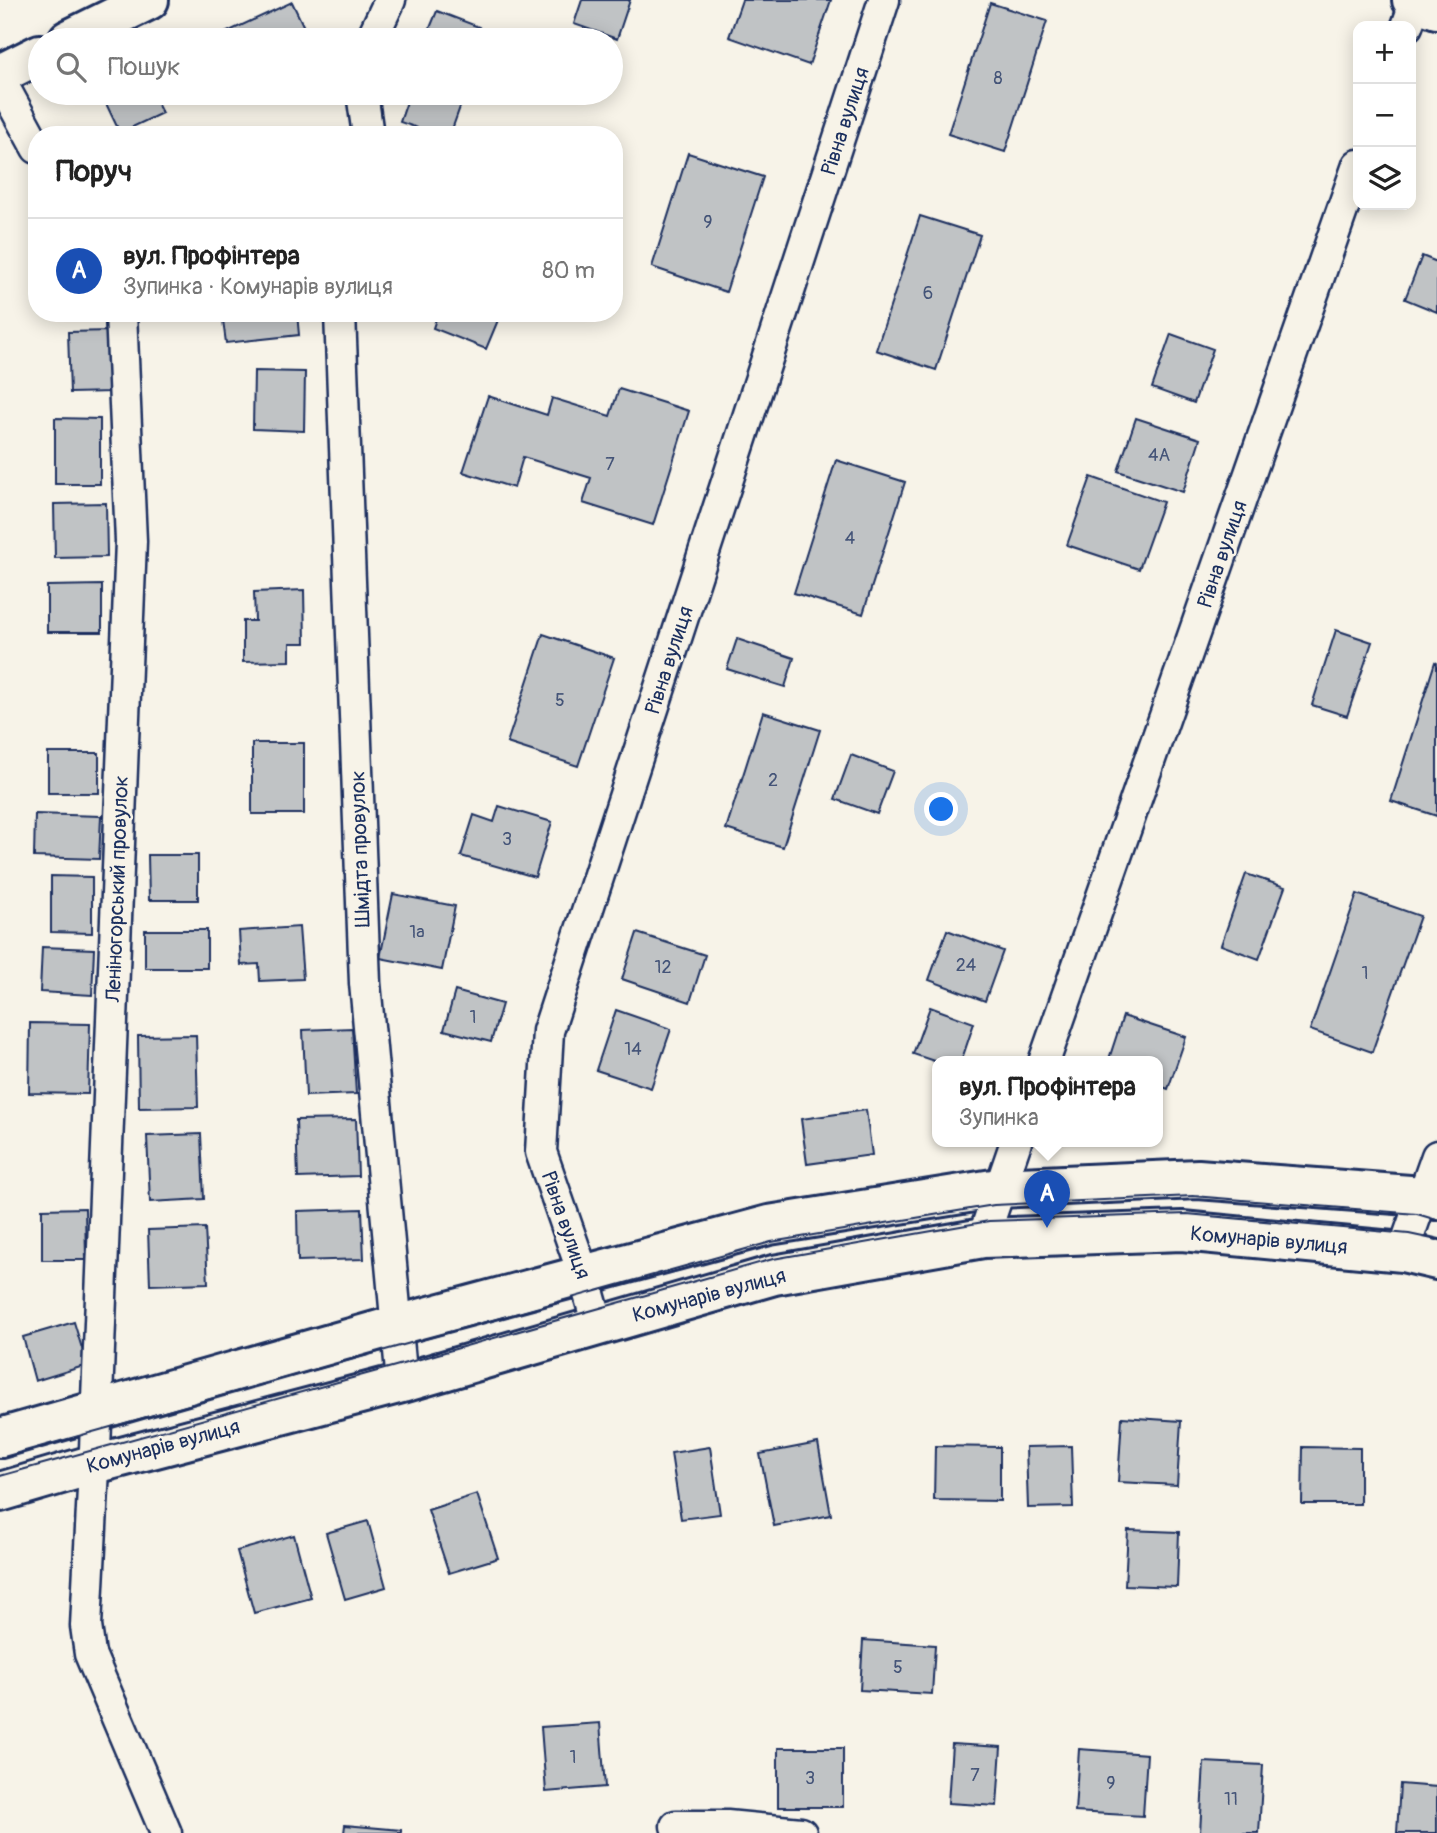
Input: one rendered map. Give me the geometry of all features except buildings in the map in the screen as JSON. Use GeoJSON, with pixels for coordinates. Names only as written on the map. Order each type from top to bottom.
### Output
{"type":"FeatureCollection","features":[{"type":"Feature","properties":{"kind":"street"},"geometry":{"type":"LineString","coordinates":[[92,28],[149,0]]}},
{"type":"Feature","properties":{"kind":"street"},"geometry":{"type":"LineString","coordinates":[[377,28],[390,0]]}},
{"type":"Feature","properties":{"kind":"street","name":"Рівна вулиця"},"geometry":{"type":"LineString","coordinates":[[598,1326],[584,1276],[541,1152],[548,1031],[884,0]]}},
{"type":"Feature","properties":{"kind":"street"},"geometry":{"type":"LineString","coordinates":[[0,74],[28,60]]}},
{"type":"Feature","properties":{"kind":"street"},"geometry":{"type":"LineString","coordinates":[[0,80],[28,131]]}},
{"type":"Feature","properties":{"kind":"street"},"geometry":{"type":"LineString","coordinates":[[364,105],[367,126]]}},
{"type":"Feature","properties":{"kind":"street","name":"Рівна вулиця"},"geometry":{"type":"LineString","coordinates":[[1046,1056],[1353,179]]}},
{"type":"Feature","properties":{"kind":"street","name":"Леніногорський провулок"},"geometry":{"type":"LineString","coordinates":[[121,322],[131,541],[95,1464],[86,1626],[90,1654],[166,1833]]}},
{"type":"Feature","properties":{"kind":"street","name":"Шмідта провулок"},"geometry":{"type":"LineString","coordinates":[[340,322],[365,983],[402,1383]]}},
{"type":"Feature","properties":{"kind":"street"},"geometry":{"type":"LineString","coordinates":[[984,1238],[1014,1147]]}},
{"type":"Feature","properties":{"kind":"street"},"geometry":{"type":"LineString","coordinates":[[1420,1256],[1437,1156]]}},
{"type":"Feature","properties":{"kind":"street"},"geometry":{"type":"LineString","coordinates":[[0,1438],[397,1325],[769,1226],[999,1188],[1198,1179],[1430,1198]]}},
{"type":"Feature","properties":{"kind":"street","name":"Комунарів вулиця"},"geometry":{"type":"LineString","coordinates":[[0,1492],[95,1464],[402,1383],[774,1275],[984,1238],[1182,1231],[1420,1256]]}},
{"type":"Feature","properties":{"kind":"street"},"geometry":{"type":"LineString","coordinates":[[676,1826],[727,1826],[801,1833]]}},
{"type":"Feature","properties":{"kind":"tram line"},"geometry":{"type":"LineString","coordinates":[[0,1458],[771,1242],[994,1205],[1193,1196],[1417,1214],[1437,1220]]}},
{"type":"Feature","properties":{"kind":"tram line"},"geometry":{"type":"LineString","coordinates":[[0,1476],[773,1259],[989,1221],[1187,1214],[1409,1234],[1437,1240]]}},
{"type":"Feature","properties":{"kind":"place","name":"вул. Профінтера"},"geometry":{"type":"Point","coordinates":[1047,1228]}}]}
